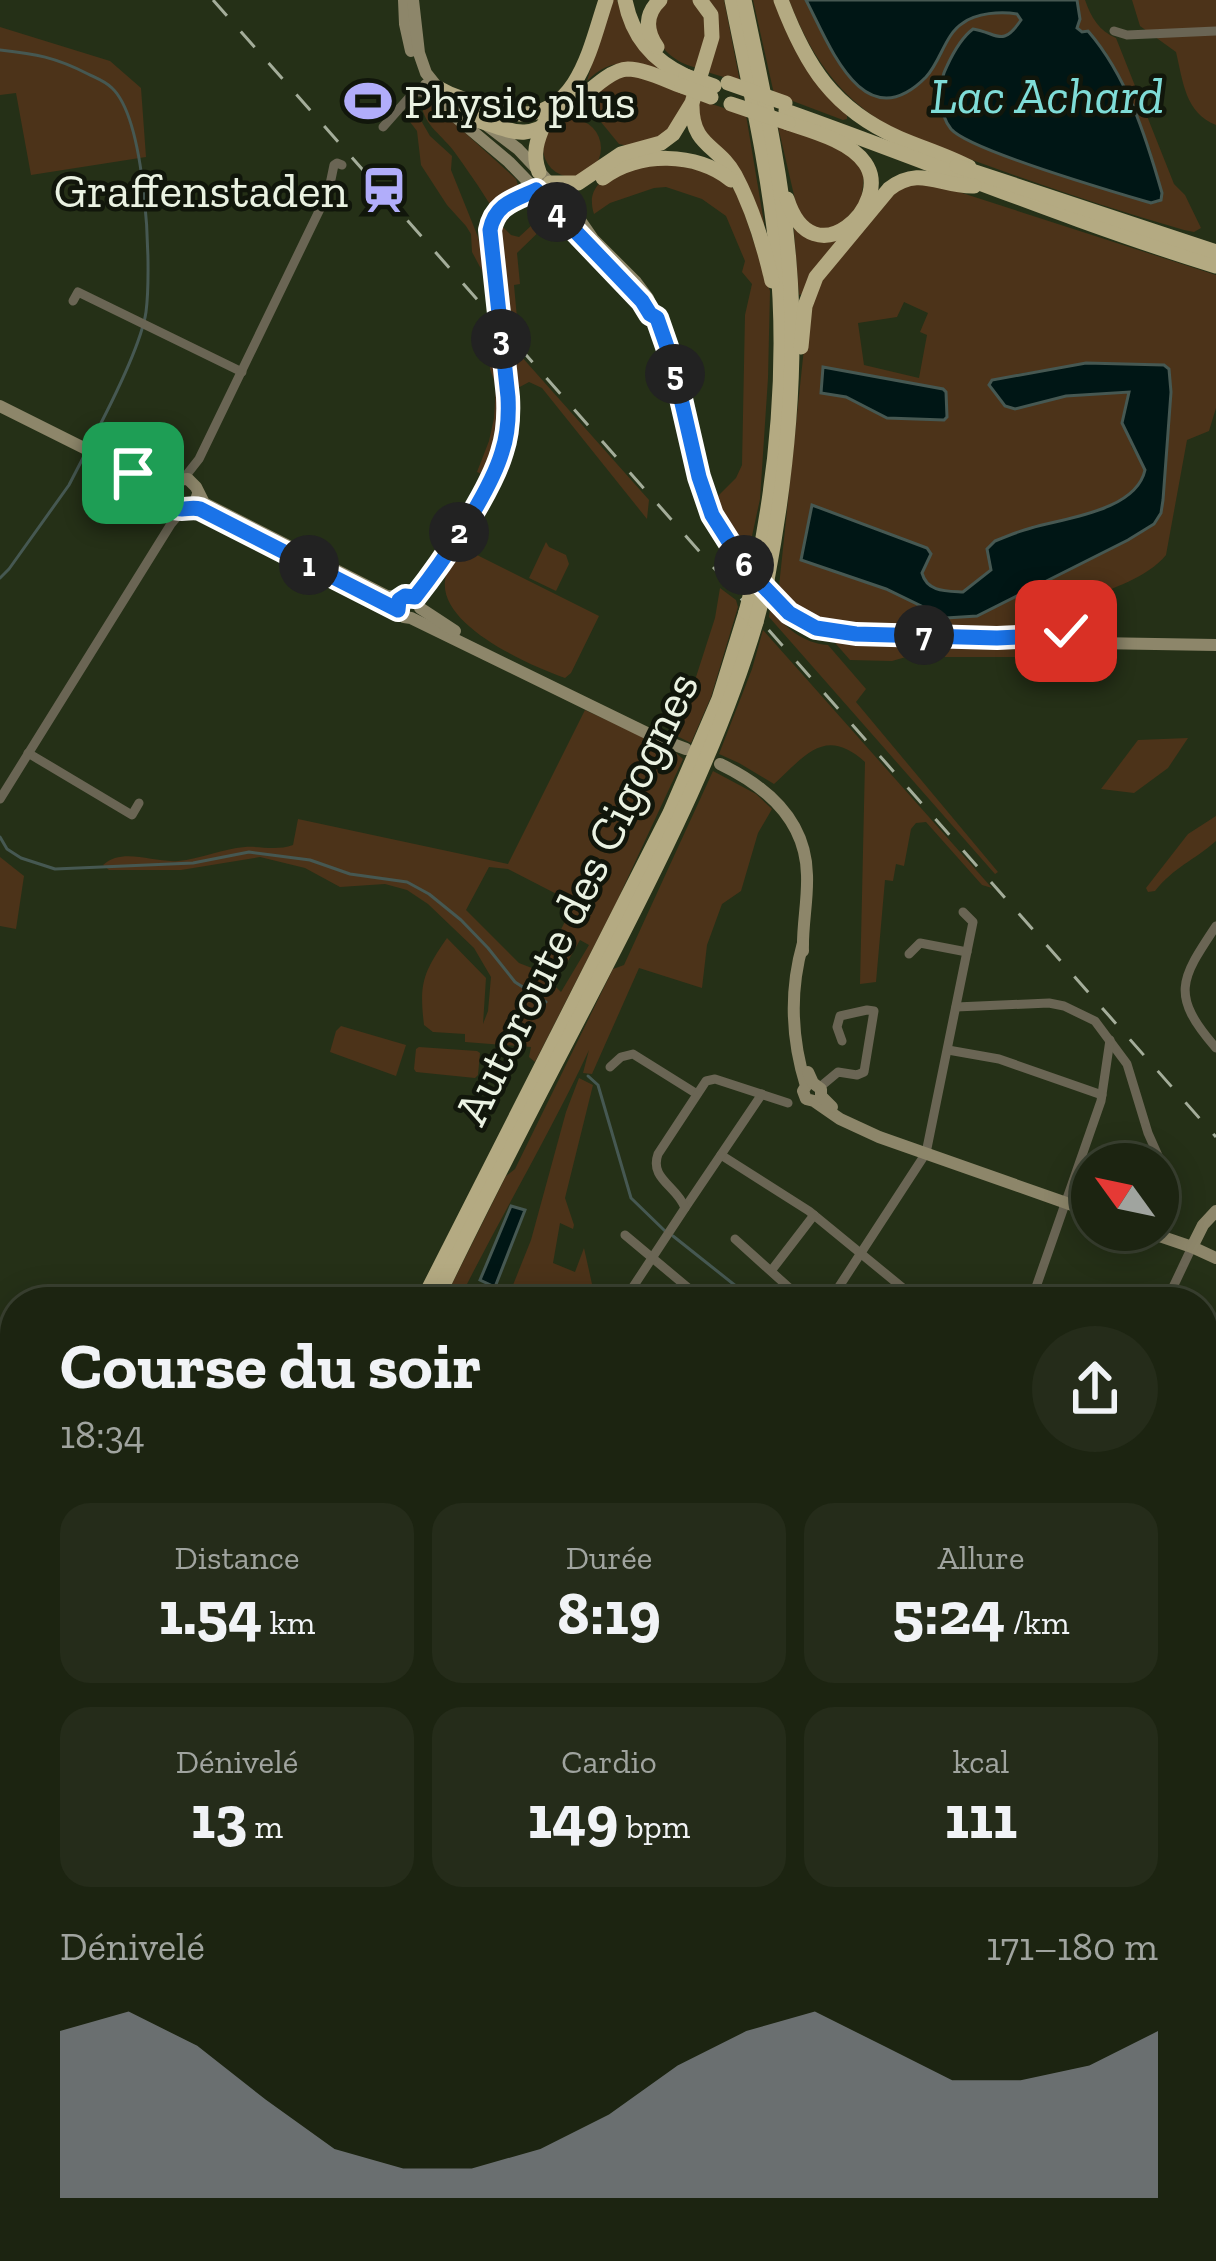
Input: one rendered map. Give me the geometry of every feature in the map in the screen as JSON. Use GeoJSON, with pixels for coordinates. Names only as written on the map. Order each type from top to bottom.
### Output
{"type":"FeatureCollection","features":[{"type":"Feature","properties":{"kind":"highway"},"geometry":{"type":"LineString","coordinates":[[436,93],[519,115],[560,103],[576,82],[606,0]]}},
{"type":"Feature","properties":{"kind":"highway"},"geometry":{"type":"LineString","coordinates":[[625,0],[632,25],[649,52],[685,77],[958,166],[977,181]]}},
{"type":"Feature","properties":{"kind":"highway"},"geometry":{"type":"LineString","coordinates":[[660,0],[650,15],[648,32],[685,77]]}},
{"type":"Feature","properties":{"kind":"highway"},"geometry":{"type":"LineString","coordinates":[[542,182],[578,183],[621,154],[661,143],[673,134],[692,103],[712,37],[711,16],[700,0]]}},
{"type":"Feature","properties":{"kind":"highway"},"geometry":{"type":"LineString","coordinates":[[739,14],[744,0]]}},
{"type":"Feature","properties":{"kind":"highway"},"geometry":{"type":"LineString","coordinates":[[781,0],[806,59],[841,102],[869,123],[977,181],[1216,266]]}},
{"type":"Feature","properties":{"kind":"highway","name":"Autoroute des Cigognes"},"geometry":{"type":"LineString","coordinates":[[443,1287],[706,763],[729,705],[781,506],[792,406],[789,260],[781,193],[739,14]]}},
{"type":"Feature","properties":{"kind":"highway","name":"Autoroute des Cigognes"},"geometry":{"type":"LineString","coordinates":[[739,14],[773,220],[780,306],[779,416],[762,575]]}},
{"type":"Feature","properties":{"kind":"highway"},"geometry":{"type":"LineString","coordinates":[[456,109],[520,121],[563,107],[581,84],[600,17]]}},
{"type":"Feature","properties":{"kind":"highway"},"geometry":{"type":"LineString","coordinates":[[456,109],[507,130],[528,133],[562,114],[615,73],[629,69],[685,77]]}},
{"type":"Feature","properties":{"kind":"highway"},"geometry":{"type":"LineString","coordinates":[[692,103],[697,133],[731,168],[744,196],[780,306]]}},
{"type":"Feature","properties":{"kind":"highway"},"geometry":{"type":"LineString","coordinates":[[781,193],[810,232],[835,236],[867,202],[872,185],[861,157],[787,112]]}},
{"type":"Feature","properties":{"kind":"highway"},"geometry":{"type":"LineString","coordinates":[[542,182],[535,153],[544,124]]}},
{"type":"Feature","properties":{"kind":"highway"},"geometry":{"type":"LineString","coordinates":[[812,131],[1216,252]]}},
{"type":"Feature","properties":{"kind":"highway"},"geometry":{"type":"LineString","coordinates":[[542,182],[574,191],[634,162],[684,160],[719,171],[744,196]]}},
{"type":"Feature","properties":{"kind":"highway"},"geometry":{"type":"LineString","coordinates":[[781,506],[788,487],[805,306],[816,277],[896,183],[912,177],[958,186],[977,181]]}},
{"type":"Feature","properties":{"kind":"highway","name":"Autoroute des Cigognes"},"geometry":{"type":"LineString","coordinates":[[430,1287],[670,813],[751,617]]}},
{"type":"Feature","properties":{"kind":"main road"},"geometry":{"type":"LineString","coordinates":[[409,0],[419,53],[436,93],[509,162],[570,205],[593,239],[645,293],[673,364],[712,515],[731,549],[773,598],[804,622],[834,632],[997,638],[1054,635],[1065,638],[1074,651],[1084,640],[1109,637],[1216,642]]}},
{"type":"Feature","properties":{"kind":"main road"},"geometry":{"type":"LineString","coordinates":[[473,116],[518,149],[657,318]]}},
{"type":"Feature","properties":{"kind":"main road"},"geometry":{"type":"LineString","coordinates":[[410,611],[490,482],[502,454],[508,423],[490,236],[496,213],[542,182]]}},
{"type":"Feature","properties":{"kind":"main road"},"geometry":{"type":"LineString","coordinates":[[0,406],[659,739],[686,748],[650,726],[547,681],[410,611]]}},
{"type":"Feature","properties":{"kind":"main road"},"geometry":{"type":"LineString","coordinates":[[1065,638],[1077,627],[1084,640]]}},
{"type":"Feature","properties":{"kind":"main road"},"geometry":{"type":"LineString","coordinates":[[720,764],[778,802],[793,823],[806,858],[805,923],[793,1019],[794,1043],[812,1092],[840,1120],[879,1137],[1071,1204]]}},
{"type":"Feature","properties":{"kind":"main road"},"geometry":{"type":"LineString","coordinates":[[1192,1247],[1216,1210]]}},
{"type":"Feature","properties":{"kind":"main road"},"geometry":{"type":"LineString","coordinates":[[1179,1243],[1216,1258]]}},
{"type":"Feature","properties":{"kind":"street"},"geometry":{"type":"LineString","coordinates":[[1114,31],[1127,35],[1216,31]]}},
{"type":"Feature","properties":{"kind":"street"},"geometry":{"type":"LineString","coordinates":[[383,127],[414,92],[436,93]]}},
{"type":"Feature","properties":{"kind":"street"},"geometry":{"type":"LineString","coordinates":[[0,799],[171,524],[329,189]]}},
{"type":"Feature","properties":{"kind":"street"},"geometry":{"type":"LineString","coordinates":[[73,301],[78,292],[242,371]]}},
{"type":"Feature","properties":{"kind":"street"},"geometry":{"type":"LineString","coordinates":[[28,754],[132,815],[139,803]]}},
{"type":"Feature","properties":{"kind":"street"},"geometry":{"type":"LineString","coordinates":[[839,1287],[926,1153],[973,922],[963,911]]}},
{"type":"Feature","properties":{"kind":"street"},"geometry":{"type":"LineString","coordinates":[[1216,926],[1190,965],[1184,987],[1187,1010],[1216,1048]]}},
{"type":"Feature","properties":{"kind":"street"},"geometry":{"type":"LineString","coordinates":[[909,954],[920,943],[967,952]]}},
{"type":"Feature","properties":{"kind":"street"},"geometry":{"type":"LineString","coordinates":[[956,1007],[1057,1004],[1095,1021],[1127,1064],[1152,1143]]}},
{"type":"Feature","properties":{"kind":"street"},"geometry":{"type":"LineString","coordinates":[[685,1208],[654,1164],[706,1081],[715,1079],[788,1103],[838,1072],[864,1072],[874,1012],[840,1016],[836,1028],[842,1041]]}},
{"type":"Feature","properties":{"kind":"street"},"geometry":{"type":"LineString","coordinates":[[1036,1287],[1102,1095],[1110,1040]]}},
{"type":"Feature","properties":{"kind":"street"},"geometry":{"type":"LineString","coordinates":[[948,1050],[999,1059],[1102,1095]]}},
{"type":"Feature","properties":{"kind":"street"},"geometry":{"type":"LineString","coordinates":[[610,1067],[633,1054],[697,1094]]}},
{"type":"Feature","properties":{"kind":"street"},"geometry":{"type":"LineString","coordinates":[[633,1287],[761,1094]]}},
{"type":"Feature","properties":{"kind":"street"},"geometry":{"type":"LineString","coordinates":[[721,1154],[814,1215],[901,1287]]}},
{"type":"Feature","properties":{"kind":"street"},"geometry":{"type":"LineString","coordinates":[[772,1271],[814,1215]]}},
{"type":"Feature","properties":{"kind":"street"},"geometry":{"type":"LineString","coordinates":[[625,1234],[687,1287]]}},
{"type":"Feature","properties":{"kind":"street"},"geometry":{"type":"LineString","coordinates":[[735,1239],[789,1287]]}},
{"type":"Feature","properties":{"kind":"street"},"geometry":{"type":"LineString","coordinates":[[1173,1287],[1192,1247]]}},
{"type":"Feature","properties":{"kind":"shaded area"},"geometry":{"type":"Polygon","coordinates":[[[611,0],[617,0],[633,38],[660,70],[613,65],[587,81],[611,0]]]}},
{"type":"Feature","properties":{"kind":"shaded area"},"geometry":{"type":"Polygon","coordinates":[[[668,0],[693,0],[703,15],[699,68],[676,59],[655,32],[659,10],[668,0]]]}},
{"type":"Feature","properties":{"kind":"shaded area"},"geometry":{"type":"Polygon","coordinates":[[[708,0],[724,0],[740,82],[707,72],[708,0]]]}},
{"type":"Feature","properties":{"kind":"shaded area"},"geometry":{"type":"Polygon","coordinates":[[[753,0],[778,0],[847,119],[774,94],[753,0]]]}},
{"type":"Feature","properties":{"kind":"shaded area"},"geometry":{"type":"Polygon","coordinates":[[[789,0],[806,0],[850,77],[910,90],[934,67],[952,34],[968,20],[1017,14],[1021,19],[1006,36],[997,38],[973,29],[953,52],[941,92],[952,131],[1050,171],[1158,203],[1162,193],[1150,148],[1106,52],[1088,32],[1076,28],[1077,0],[1085,0],[1096,23],[1116,38],[1174,184],[1185,195],[1201,228],[1184,230],[1079,197],[886,124],[860,106],[826,71],[789,0]]]}},
{"type":"Feature","properties":{"kind":"shaded area"},"geometry":{"type":"Polygon","coordinates":[[[1132,0],[1216,0],[1216,125],[1198,113],[1184,85],[1176,52],[1140,26],[1132,0]]]}},
{"type":"Feature","properties":{"kind":"shaded area"},"geometry":{"type":"Polygon","coordinates":[[[0,27],[110,61],[141,88],[146,157],[31,175],[16,93],[0,95],[0,27]]]}},
{"type":"Feature","properties":{"kind":"shaded area"},"geometry":{"type":"Polygon","coordinates":[[[619,71],[692,94],[666,137],[619,144],[592,111],[589,95],[619,71]]]}},
{"type":"Feature","properties":{"kind":"shaded area"},"geometry":{"type":"Polygon","coordinates":[[[422,94],[516,179],[519,188],[491,206],[426,119],[422,94]]]}},
{"type":"Feature","properties":{"kind":"shaded area"},"geometry":{"type":"Polygon","coordinates":[[[699,100],[746,115],[767,241],[697,122],[699,100]]]}},
{"type":"Feature","properties":{"kind":"shaded area"},"geometry":{"type":"Polygon","coordinates":[[[415,110],[430,136],[452,156],[451,170],[478,237],[488,282],[472,252],[471,234],[421,165],[417,131],[407,118],[415,110]]]}},
{"type":"Feature","properties":{"kind":"shaded area"},"geometry":{"type":"Polygon","coordinates":[[[572,119],[592,128],[601,148],[592,168],[572,177],[552,168],[543,148],[552,128],[572,119]]]}},
{"type":"Feature","properties":{"kind":"shaded area"},"geometry":{"type":"Polygon","coordinates":[[[777,122],[834,146],[865,167],[861,203],[836,229],[812,229],[797,208],[777,122]]]}},
{"type":"Feature","properties":{"kind":"shaded area"},"geometry":{"type":"Polygon","coordinates":[[[662,162],[721,175],[738,194],[770,291],[760,499],[747,559],[724,522],[718,496],[742,465],[745,315],[752,284],[742,272],[745,261],[726,216],[702,199],[666,187],[610,203],[594,214],[592,200],[602,181],[624,170],[662,162]]]}},
{"type":"Feature","properties":{"kind":"shaded area"},"geometry":{"type":"Polygon","coordinates":[[[928,182],[1216,275],[1216,408],[1209,431],[1187,440],[1166,555],[1139,576],[1084,600],[1076,620],[1053,630],[860,630],[820,624],[778,596],[808,310],[815,289],[897,188],[928,182]],[[904,302],[897,317],[858,323],[864,365],[919,378],[927,335],[920,332],[928,313],[904,302]],[[1086,363],[1017,374],[990,387],[1005,406],[1015,409],[1066,396],[1130,392],[1131,446],[1145,470],[1130,494],[1102,509],[995,541],[991,570],[963,592],[937,590],[924,580],[930,551],[802,561],[886,589],[946,618],[982,614],[1128,540],[1161,513],[1167,366],[1086,363]]]}},
{"type":"Feature","properties":{"kind":"shaded area"},"geometry":{"type":"Polygon","coordinates":[[[545,213],[570,231],[566,234],[551,220],[517,253],[517,318],[504,303],[496,230],[499,223],[519,237],[545,213]]]}},
{"type":"Feature","properties":{"kind":"shaded area"},"geometry":{"type":"Polygon","coordinates":[[[793,219],[806,232],[843,234],[799,295],[793,219]]]}},
{"type":"Feature","properties":{"kind":"shaded area"},"geometry":{"type":"Polygon","coordinates":[[[493,324],[501,418],[487,476],[477,472],[494,418],[496,386],[490,369],[488,325],[493,324]]]}},
{"type":"Feature","properties":{"kind":"shaded area"},"geometry":{"type":"Polygon","coordinates":[[[512,346],[649,500],[647,519],[542,388],[529,382],[516,389],[512,346]]]}},
{"type":"Feature","properties":{"kind":"shaded area"},"geometry":{"type":"Polygon","coordinates":[[[546,542],[566,555],[569,564],[556,591],[529,578],[546,542]]]}},
{"type":"Feature","properties":{"kind":"shaded area"},"geometry":{"type":"Polygon","coordinates":[[[461,547],[599,616],[565,678],[490,642],[457,613],[447,598],[445,581],[461,547]]]}},
{"type":"Feature","properties":{"kind":"shaded area"},"geometry":{"type":"Polygon","coordinates":[[[720,588],[738,607],[711,697],[691,743],[677,736],[720,588]]]}},
{"type":"Feature","properties":{"kind":"shaded area"},"geometry":{"type":"Polygon","coordinates":[[[770,609],[796,633],[828,645],[866,689],[856,702],[998,872],[769,617],[770,609]]]}},
{"type":"Feature","properties":{"kind":"shaded area"},"geometry":{"type":"Polygon","coordinates":[[[763,630],[992,888],[982,885],[926,822],[916,823],[904,866],[896,864],[893,881],[885,880],[876,982],[860,984],[865,762],[851,751],[827,745],[806,755],[774,784],[719,754],[763,630]]]}},
{"type":"Feature","properties":{"kind":"shaded area"},"geometry":{"type":"Polygon","coordinates":[[[829,636],[1036,644],[1039,652],[1026,651],[1025,657],[850,660],[829,636]]]}},
{"type":"Feature","properties":{"kind":"shaded area"},"geometry":{"type":"Polygon","coordinates":[[[585,710],[683,759],[535,1062],[529,1057],[531,1047],[465,1042],[465,1034],[433,1032],[424,1025],[425,979],[447,938],[486,978],[483,1024],[491,977],[474,948],[407,890],[385,884],[340,887],[305,868],[260,857],[181,870],[109,870],[103,865],[120,857],[178,861],[236,848],[287,847],[293,845],[298,819],[508,864],[585,710]],[[489,867],[466,910],[519,963],[542,968],[561,992],[589,945],[580,940],[564,968],[556,963],[556,969],[546,960],[574,903],[508,869],[489,867]]]}},
{"type":"Feature","properties":{"kind":"shaded area"},"geometry":{"type":"Polygon","coordinates":[[[1188,738],[1168,768],[1134,793],[1101,789],[1138,740],[1188,738]]]}},
{"type":"Feature","properties":{"kind":"shaded area"},"geometry":{"type":"Polygon","coordinates":[[[713,771],[756,794],[772,809],[758,833],[741,891],[722,904],[707,945],[702,988],[639,968],[592,1074],[583,1073],[589,1050],[466,1287],[450,1287],[506,1176],[515,1169],[613,969],[624,965],[713,771]]]}},
{"type":"Feature","properties":{"kind":"shaded area"},"geometry":{"type":"Polygon","coordinates":[[[1216,816],[1216,841],[1148,892],[1146,888],[1188,834],[1216,816]]]}},
{"type":"Feature","properties":{"kind":"shaded area"},"geometry":{"type":"Polygon","coordinates":[[[0,857],[24,876],[16,929],[0,926],[0,857]]]}},
{"type":"Feature","properties":{"kind":"shaded area"},"geometry":{"type":"Polygon","coordinates":[[[341,1026],[406,1045],[396,1076],[330,1052],[341,1026]]]}},
{"type":"Feature","properties":{"kind":"shaded area"},"geometry":{"type":"Polygon","coordinates":[[[419,1047],[477,1051],[478,1075],[416,1072],[419,1047]]]}},
{"type":"Feature","properties":{"kind":"shaded area"},"geometry":{"type":"Polygon","coordinates":[[[579,1078],[593,1085],[565,1198],[574,1225],[573,1229],[560,1223],[553,1263],[575,1272],[584,1248],[593,1287],[512,1287],[531,1240],[579,1078]]]}},
{"type":"Feature","properties":{"kind":"water","name":"Lac Achard"},"geometry":{"type":"Polygon","coordinates":[[[806,0],[1077,0],[1077,28],[1088,31],[1124,87],[1149,150],[1161,200],[1151,203],[1045,170],[985,148],[951,129],[941,89],[955,51],[973,29],[1009,34],[1021,20],[1017,14],[989,14],[963,23],[926,77],[904,94],[884,98],[852,79],[806,0]]]}},
{"type":"Feature","properties":{"kind":"water"},"geometry":{"type":"Polygon","coordinates":[[[1086,363],[1164,365],[1169,369],[1163,500],[1154,524],[977,616],[946,618],[886,589],[801,560],[812,505],[927,548],[931,554],[922,573],[928,584],[963,592],[991,570],[987,549],[995,541],[1097,511],[1128,495],[1145,470],[1122,423],[1129,392],[1066,396],[1015,409],[1005,406],[989,385],[992,380],[1086,363]]]}},
{"type":"Feature","properties":{"kind":"water"},"geometry":{"type":"Polygon","coordinates":[[[823,367],[943,389],[947,417],[887,418],[846,397],[821,393],[823,367]]]}},
{"type":"Feature","properties":{"kind":"water"},"geometry":{"type":"Polygon","coordinates":[[[511,1206],[525,1210],[495,1287],[480,1280],[511,1206]]]}},
{"type":"Feature","properties":{"kind":"waterway"},"geometry":{"type":"LineString","coordinates":[[0,50],[55,60],[109,86],[123,105],[139,161],[147,229],[146,312],[130,362],[88,448]]}},
{"type":"Feature","properties":{"kind":"waterway"},"geometry":{"type":"LineString","coordinates":[[0,578],[69,485],[84,456]]}},
{"type":"Feature","properties":{"kind":"waterway"},"geometry":{"type":"LineString","coordinates":[[0,837],[21,858],[55,869],[193,863],[249,852],[407,882],[461,920],[515,982],[546,1002]]}},
{"type":"Feature","properties":{"kind":"waterway"},"geometry":{"type":"LineString","coordinates":[[588,1076],[598,1085],[631,1198],[665,1231]]}},
{"type":"Feature","properties":{"kind":"waterway"},"geometry":{"type":"LineString","coordinates":[[673,1236],[737,1287]]}},
{"type":"Feature","properties":{"kind":"railway"},"geometry":{"type":"LineString","coordinates":[[213,0],[1216,1137]]}},
{"type":"Feature","properties":{"kind":"place","name":"Physic plus"},"geometry":{"type":"Point","coordinates":[368,101]}},
{"type":"Feature","properties":{"kind":"place","name":"Graffenstaden"},"geometry":{"type":"Point","coordinates":[384,190]}},
{"type":"Feature","properties":{"kind":"route"},"geometry":{"type":"LineString","coordinates":[[133,473],[166,494],[172,507],[200,509],[398,610],[399,600],[415,597],[435,571],[502,454],[508,397],[490,230],[507,202],[536,190],[657,318],[712,515],[745,567],[789,613],[816,628],[856,634],[997,638],[1066,631]]}}]}
